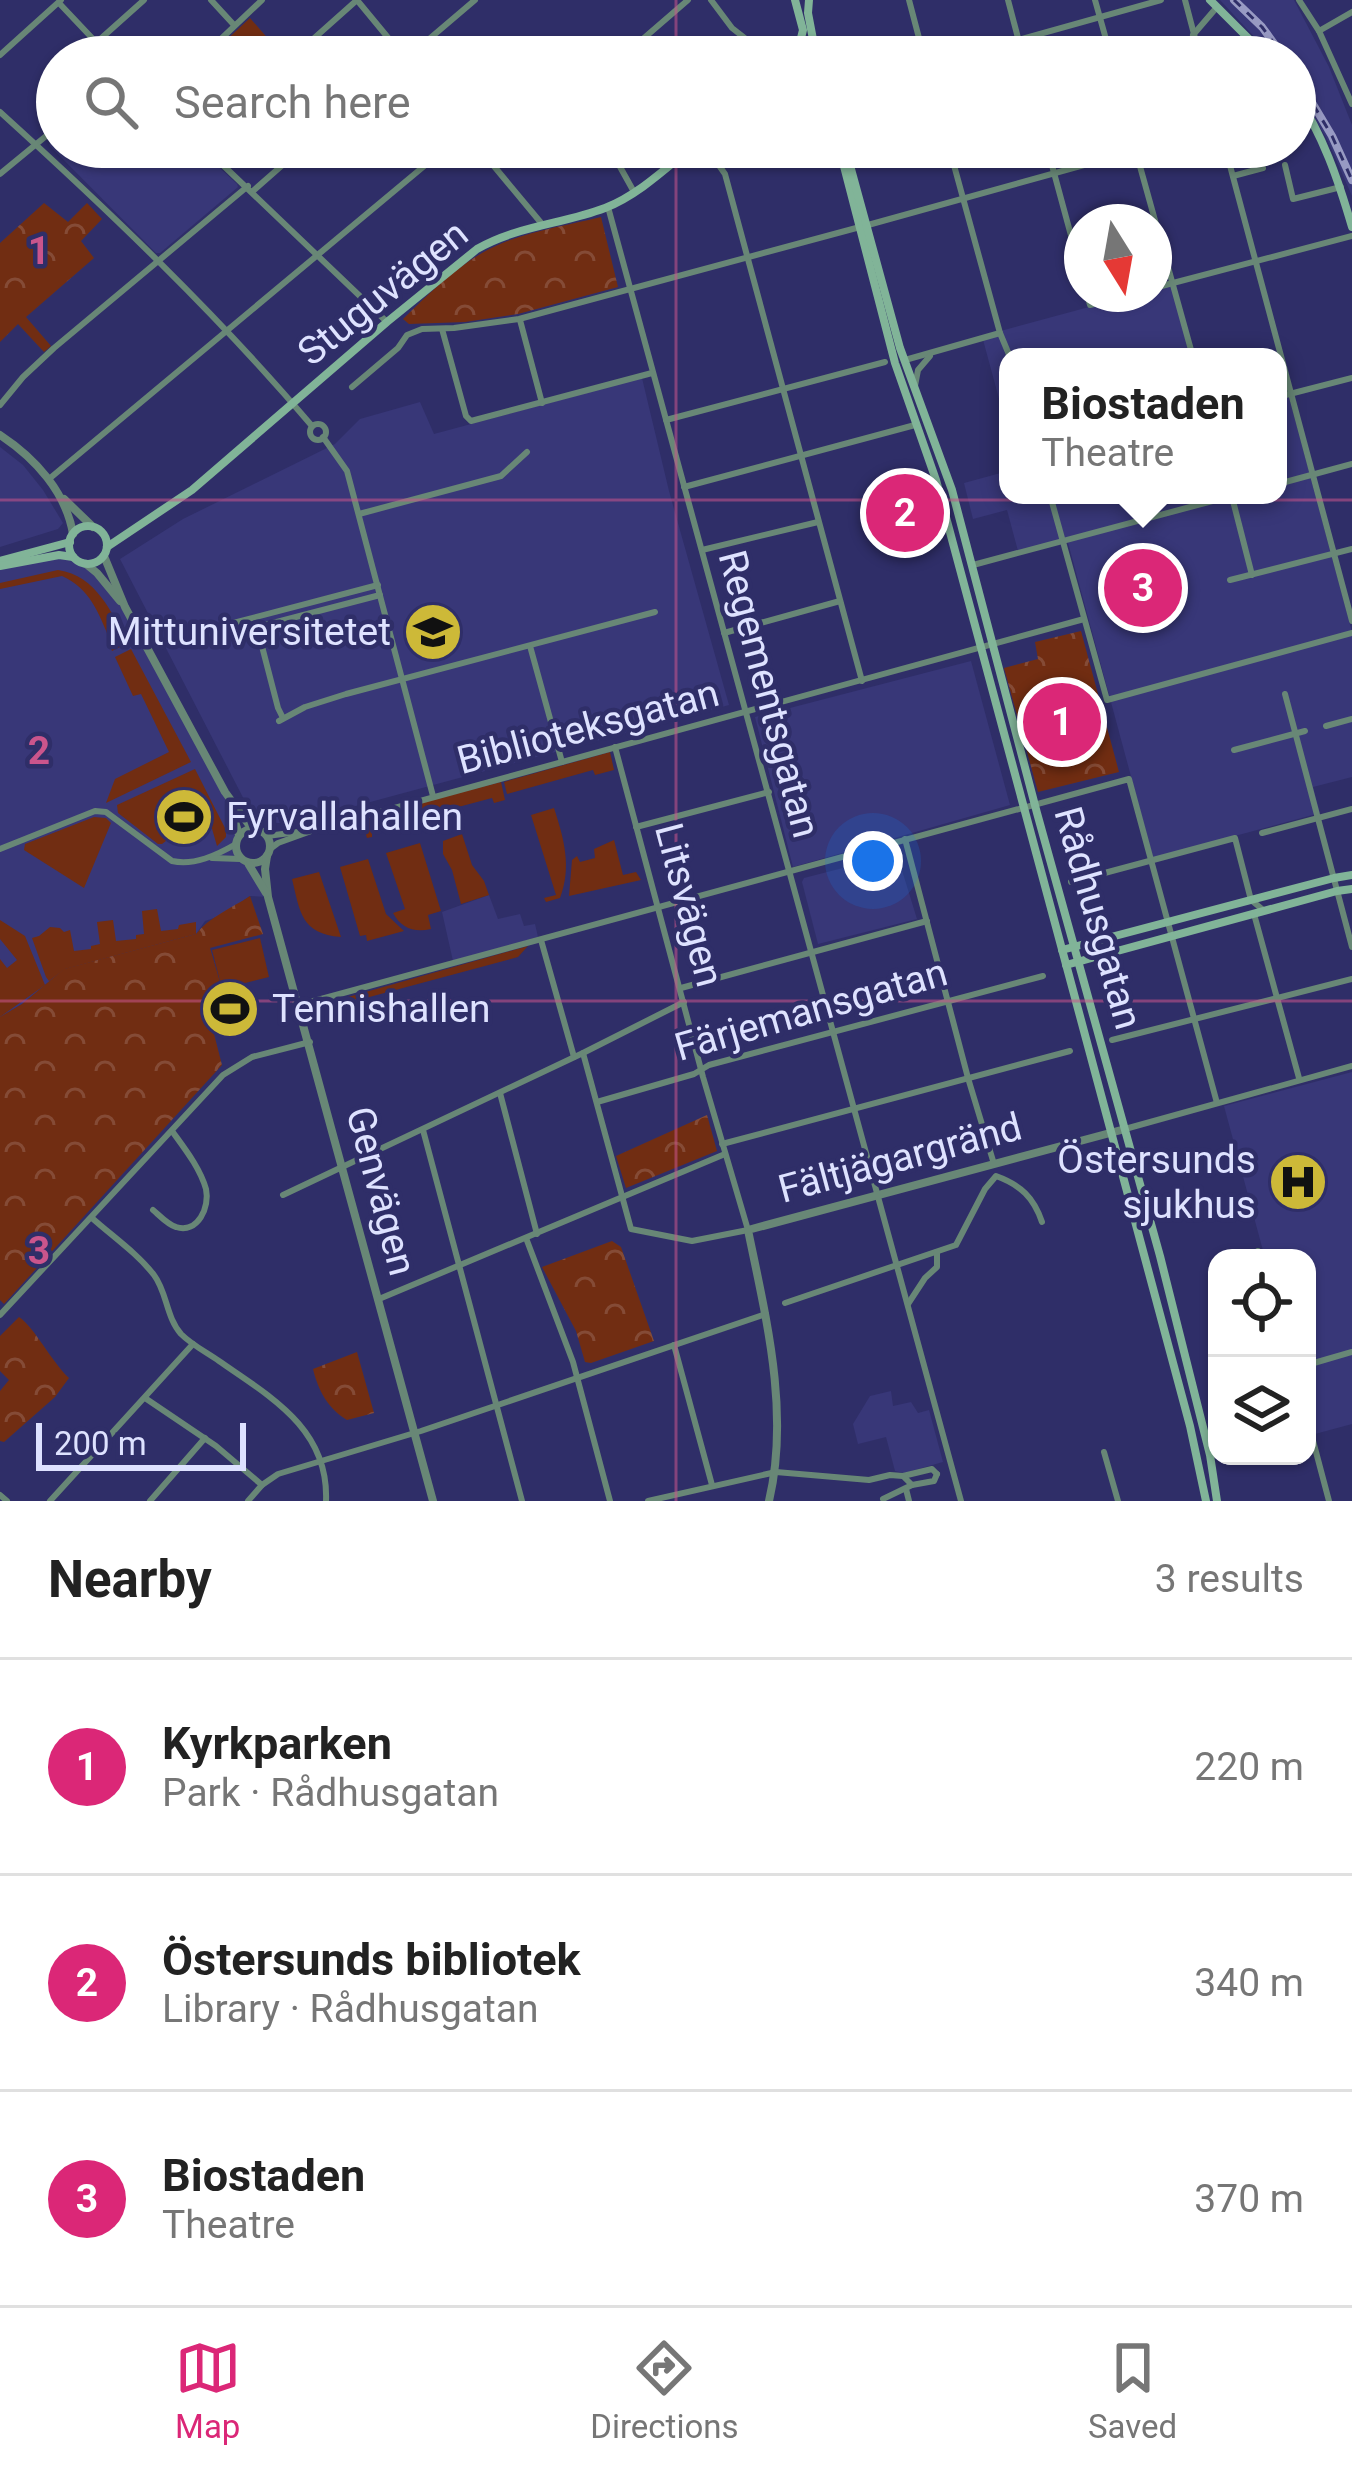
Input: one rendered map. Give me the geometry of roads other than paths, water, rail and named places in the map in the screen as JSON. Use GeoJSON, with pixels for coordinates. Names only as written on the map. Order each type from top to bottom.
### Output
{"type":"FeatureCollection","features":[{"type":"Feature","properties":{"kind":"main road"},"geometry":{"type":"LineString","coordinates":[[795,0],[802,36]]}},
{"type":"Feature","properties":{"kind":"main road"},"geometry":{"type":"LineString","coordinates":[[809,0],[814,36]]}},
{"type":"Feature","properties":{"kind":"main road"},"geometry":{"type":"LineString","coordinates":[[1213,3],[1246,36]]}},
{"type":"Feature","properties":{"kind":"main road"},"geometry":{"type":"LineString","coordinates":[[1316,131],[1331,158],[1352,232]]}},
{"type":"Feature","properties":{"kind":"main road","name":"Stuguvägen"},"geometry":{"type":"LineString","coordinates":[[106,551],[191,490],[477,249],[542,224],[608,207],[665,168]]}},
{"type":"Feature","properties":{"kind":"main road","name":"Rådhusgatan"},"geometry":{"type":"LineString","coordinates":[[848,168],[895,362],[936,480],[1113,1132],[1206,1501]]}},
{"type":"Feature","properties":{"kind":"main road","name":"Rådhusgatan"},"geometry":{"type":"LineString","coordinates":[[895,362],[914,389],[948,477],[1190,1372],[1217,1501]]}},
{"type":"Feature","properties":{"kind":"main road","name":"Stuguvägen"},"geometry":{"type":"LineString","coordinates":[[98,530],[135,527]]}},
{"type":"Feature","properties":{"kind":"main road"},"geometry":{"type":"LineString","coordinates":[[79,529],[98,530],[106,551],[93,564],[59,555],[0,563],[71,538],[79,529]]}},
{"type":"Feature","properties":{"kind":"main road"},"geometry":{"type":"LineString","coordinates":[[71,538],[73,557]]}},
{"type":"Feature","properties":{"kind":"main road"},"geometry":{"type":"LineString","coordinates":[[1062,950],[1352,875]]}},
{"type":"Feature","properties":{"kind":"main road"},"geometry":{"type":"LineString","coordinates":[[1066,965],[1352,890]]}},
{"type":"Feature","properties":{"kind":"street"},"geometry":{"type":"LineString","coordinates":[[104,36],[144,0]]}},
{"type":"Feature","properties":{"kind":"street"},"geometry":{"type":"LineString","coordinates":[[211,0],[234,25]]}},
{"type":"Feature","properties":{"kind":"street"},"geometry":{"type":"LineString","coordinates":[[316,36],[357,0],[388,36]]}},
{"type":"Feature","properties":{"kind":"street"},"geometry":{"type":"LineString","coordinates":[[431,36],[475,0]]}},
{"type":"Feature","properties":{"kind":"street"},"geometry":{"type":"LineString","coordinates":[[646,36],[688,0]]}},
{"type":"Feature","properties":{"kind":"street"},"geometry":{"type":"LineString","coordinates":[[711,0],[742,36]]}},
{"type":"Feature","properties":{"kind":"street"},"geometry":{"type":"LineString","coordinates":[[909,0],[918,36]]}},
{"type":"Feature","properties":{"kind":"street"},"geometry":{"type":"LineString","coordinates":[[1007,0],[1018,36]]}},
{"type":"Feature","properties":{"kind":"street"},"geometry":{"type":"LineString","coordinates":[[1096,0],[1105,36]]}},
{"type":"Feature","properties":{"kind":"street"},"geometry":{"type":"LineString","coordinates":[[1030,36],[1161,0]]}},
{"type":"Feature","properties":{"kind":"street"},"geometry":{"type":"LineString","coordinates":[[1185,0],[1193,35]]}},
{"type":"Feature","properties":{"kind":"street"},"geometry":{"type":"LineString","coordinates":[[1299,0],[1351,100]]}},
{"type":"Feature","properties":{"kind":"street"},"geometry":{"type":"LineString","coordinates":[[0,55],[58,1],[91,36]]}},
{"type":"Feature","properties":{"kind":"street"},"geometry":{"type":"LineString","coordinates":[[223,36],[259,1]]}},
{"type":"Feature","properties":{"kind":"street"},"geometry":{"type":"LineString","coordinates":[[1193,35],[1213,3]]}},
{"type":"Feature","properties":{"kind":"street"},"geometry":{"type":"LineString","coordinates":[[1319,31],[1352,12]]}},
{"type":"Feature","properties":{"kind":"street"},"geometry":{"type":"LineString","coordinates":[[0,112],[36,143]]}},
{"type":"Feature","properties":{"kind":"street"},"geometry":{"type":"LineString","coordinates":[[0,174],[36,145]]}},
{"type":"Feature","properties":{"kind":"street"},"geometry":{"type":"LineString","coordinates":[[62,168],[226,330],[312,426],[324,427],[323,436],[347,471],[433,796]]}},
{"type":"Feature","properties":{"kind":"street"},"geometry":{"type":"LineString","coordinates":[[227,168],[387,322]]}},
{"type":"Feature","properties":{"kind":"street"},"geometry":{"type":"LineString","coordinates":[[0,405],[46,355],[276,168]]}},
{"type":"Feature","properties":{"kind":"street"},"geometry":{"type":"LineString","coordinates":[[49,480],[422,168]]}},
{"type":"Feature","properties":{"kind":"street"},"geometry":{"type":"LineString","coordinates":[[497,168],[542,224]]}},
{"type":"Feature","properties":{"kind":"street"},"geometry":{"type":"LineString","coordinates":[[621,168],[634,192]]}},
{"type":"Feature","properties":{"kind":"street"},"geometry":{"type":"LineString","coordinates":[[721,168],[862,681]]}},
{"type":"Feature","properties":{"kind":"street"},"geometry":{"type":"LineString","coordinates":[[955,168],[1006,348]]}},
{"type":"Feature","properties":{"kind":"street"},"geometry":{"type":"LineString","coordinates":[[1052,168],[1064,210]]}},
{"type":"Feature","properties":{"kind":"street"},"geometry":{"type":"LineString","coordinates":[[352,387],[407,335],[422,328],[519,319],[1073,168]]}},
{"type":"Feature","properties":{"kind":"street"},"geometry":{"type":"LineString","coordinates":[[1140,168],[1191,348]]}},
{"type":"Feature","properties":{"kind":"street"},"geometry":{"type":"LineString","coordinates":[[1230,168],[1279,348]]}},
{"type":"Feature","properties":{"kind":"street"},"geometry":{"type":"LineString","coordinates":[[1232,176],[1263,168]]}},
{"type":"Feature","properties":{"kind":"street"},"geometry":{"type":"LineString","coordinates":[[1286,168],[1293,199],[1341,187]]}},
{"type":"Feature","properties":{"kind":"street","name":"Regementsgatan"},"geometry":{"type":"LineString","coordinates":[[608,207],[962,1501]]}},
{"type":"Feature","properties":{"kind":"street"},"geometry":{"type":"LineString","coordinates":[[1173,283],[1352,232]]}},
{"type":"Feature","properties":{"kind":"street"},"geometry":{"type":"LineString","coordinates":[[519,319],[542,404]]}},
{"type":"Feature","properties":{"kind":"street"},"geometry":{"type":"LineString","coordinates":[[442,329],[471,421],[653,373]]}},
{"type":"Feature","properties":{"kind":"street"},"geometry":{"type":"LineString","coordinates":[[666,420],[1000,334]]}},
{"type":"Feature","properties":{"kind":"street"},"geometry":{"type":"LineString","coordinates":[[914,389],[918,370],[933,353]]}},
{"type":"Feature","properties":{"kind":"street"},"geometry":{"type":"LineString","coordinates":[[1287,395],[1352,378]]}},
{"type":"Feature","properties":{"kind":"street"},"geometry":{"type":"LineString","coordinates":[[1287,379],[1352,620]]}},
{"type":"Feature","properties":{"kind":"street"},"geometry":{"type":"LineString","coordinates":[[684,487],[915,425]]}},
{"type":"Feature","properties":{"kind":"street"},"geometry":{"type":"LineString","coordinates":[[0,435],[27,456],[59,494],[70,518],[71,538]]}},
{"type":"Feature","properties":{"kind":"street"},"geometry":{"type":"LineString","coordinates":[[359,514],[501,476],[527,452]]}},
{"type":"Feature","properties":{"kind":"street"},"geometry":{"type":"LineString","coordinates":[[1287,481],[1352,464]]}},
{"type":"Feature","properties":{"kind":"street"},"geometry":{"type":"LineString","coordinates":[[59,494],[98,530]]}},
{"type":"Feature","properties":{"kind":"street"},"geometry":{"type":"LineString","coordinates":[[1052,504],[1107,700],[1352,633]]}},
{"type":"Feature","properties":{"kind":"street"},"geometry":{"type":"LineString","coordinates":[[973,566],[1199,504]]}},
{"type":"Feature","properties":{"kind":"street"},"geometry":{"type":"LineString","coordinates":[[1234,504],[1252,575]]}},
{"type":"Feature","properties":{"kind":"street"},"geometry":{"type":"LineString","coordinates":[[702,550],[818,522]]}},
{"type":"Feature","properties":{"kind":"street"},"geometry":{"type":"LineString","coordinates":[[1230,580],[1352,549]]}},
{"type":"Feature","properties":{"kind":"street"},"geometry":{"type":"LineString","coordinates":[[106,551],[125,607],[225,792],[252,829],[267,836],[268,852],[262,860],[208,857]]}},
{"type":"Feature","properties":{"kind":"street"},"geometry":{"type":"LineString","coordinates":[[86,564],[125,607]]}},
{"type":"Feature","properties":{"kind":"street"},"geometry":{"type":"LineString","coordinates":[[378,585],[255,622],[219,637],[212,634],[214,628],[255,622],[381,595]]}},
{"type":"Feature","properties":{"kind":"street"},"geometry":{"type":"LineString","coordinates":[[338,596],[340,605]]}},
{"type":"Feature","properties":{"kind":"street"},"geometry":{"type":"LineString","coordinates":[[724,633],[840,601]]}},
{"type":"Feature","properties":{"kind":"street"},"geometry":{"type":"LineString","coordinates":[[255,622],[281,720],[305,706],[655,612]]}},
{"type":"Feature","properties":{"kind":"street","name":"Biblioteksgatan"},"geometry":{"type":"LineString","coordinates":[[268,852],[278,842],[433,796],[1084,620]]}},
{"type":"Feature","properties":{"kind":"street"},"geometry":{"type":"LineString","coordinates":[[530,646],[562,762]]}},
{"type":"Feature","properties":{"kind":"street"},"geometry":{"type":"LineString","coordinates":[[1285,694],[1352,947]]}},
{"type":"Feature","properties":{"kind":"street"},"geometry":{"type":"LineString","coordinates":[[1326,726],[1352,719]]}},
{"type":"Feature","properties":{"kind":"street"},"geometry":{"type":"LineString","coordinates":[[1234,750],[1305,731]]}},
{"type":"Feature","properties":{"kind":"street","name":"Litsvägen"},"geometry":{"type":"LineString","coordinates":[[614,748],[748,1230],[766,1314],[778,1423],[770,1501]]}},
{"type":"Feature","properties":{"kind":"street"},"geometry":{"type":"LineString","coordinates":[[299,1005],[1129,779],[1217,1102]]}},
{"type":"Feature","properties":{"kind":"street"},"geometry":{"type":"LineString","coordinates":[[225,792],[236,852],[244,861]]}},
{"type":"Feature","properties":{"kind":"street"},"geometry":{"type":"LineString","coordinates":[[636,827],[769,792]]}},
{"type":"Feature","properties":{"kind":"street"},"geometry":{"type":"LineString","coordinates":[[1262,832],[1352,809]]}},
{"type":"Feature","properties":{"kind":"street"},"geometry":{"type":"LineString","coordinates":[[0,849],[95,811],[106,812],[172,861],[185,864],[208,857],[252,829]]}},
{"type":"Feature","properties":{"kind":"street","name":"Biblioteksgatan"},"geometry":{"type":"LineString","coordinates":[[267,836],[314,830]]}},
{"type":"Feature","properties":{"kind":"street"},"geometry":{"type":"LineString","coordinates":[[1071,882],[1235,838],[1251,900],[1265,910]]}},
{"type":"Feature","properties":{"kind":"street"},"geometry":{"type":"LineString","coordinates":[[905,839],[994,1164]]}},
{"type":"Feature","properties":{"kind":"street","name":"Genvägen"},"geometry":{"type":"LineString","coordinates":[[268,852],[268,897],[433,1501]]}},
{"type":"Feature","properties":{"kind":"street","name":"Genvägen"},"geometry":{"type":"LineString","coordinates":[[244,861],[268,897]]}},
{"type":"Feature","properties":{"kind":"street"},"geometry":{"type":"LineString","coordinates":[[1254,914],[1300,1079]]}},
{"type":"Feature","properties":{"kind":"street"},"geometry":{"type":"LineString","coordinates":[[680,988],[927,921]]}},
{"type":"Feature","properties":{"kind":"street"},"geometry":{"type":"LineString","coordinates":[[541,940],[596,1103],[622,1200]]}},
{"type":"Feature","properties":{"kind":"street","name":"Färjemansgatan"},"geometry":{"type":"LineString","coordinates":[[596,1103],[702,1069],[1043,976]]}},
{"type":"Feature","properties":{"kind":"street"},"geometry":{"type":"LineString","coordinates":[[1112,1040],[1352,979]]}},
{"type":"Feature","properties":{"kind":"street"},"geometry":{"type":"LineString","coordinates":[[283,1195],[684,1002]]}},
{"type":"Feature","properties":{"kind":"street"},"geometry":{"type":"LineString","coordinates":[[1,1311],[232,1068],[252,1057],[310,1042]]}},
{"type":"Feature","properties":{"kind":"street"},"geometry":{"type":"LineString","coordinates":[[722,1144],[1070,1051]]}},
{"type":"Feature","properties":{"kind":"street","name":"Fältjägargränd"},"geometry":{"type":"LineString","coordinates":[[622,1200],[631,1229],[692,1241],[748,1230],[1352,1066]]}},
{"type":"Feature","properties":{"kind":"street"},"geometry":{"type":"LineString","coordinates":[[500,1093],[537,1234]]}},
{"type":"Feature","properties":{"kind":"street"},"geometry":{"type":"LineString","coordinates":[[423,1130],[522,1501]]}},
{"type":"Feature","properties":{"kind":"street"},"geometry":{"type":"LineString","coordinates":[[153,1210],[180,1228],[195,1223],[208,1200],[203,1181],[172,1131]]}},
{"type":"Feature","properties":{"kind":"street"},"geometry":{"type":"LineString","coordinates":[[379,1299],[725,1154]]}},
{"type":"Feature","properties":{"kind":"street"},"geometry":{"type":"LineString","coordinates":[[784,1303],[956,1245],[996,1176],[1027,1193],[1042,1222]]}},
{"type":"Feature","properties":{"kind":"street"},"geometry":{"type":"LineString","coordinates":[[92,1218],[153,1274],[176,1326],[193,1344],[285,1408],[312,1440],[322,1460],[326,1501]]}},
{"type":"Feature","properties":{"kind":"street"},"geometry":{"type":"LineString","coordinates":[[526,1238],[566,1342],[610,1501]]}},
{"type":"Feature","properties":{"kind":"street"},"geometry":{"type":"LineString","coordinates":[[908,1304],[937,1267],[937,1252]]}},
{"type":"Feature","properties":{"kind":"street"},"geometry":{"type":"LineString","coordinates":[[248,1501],[278,1474],[416,1433],[766,1314]]}},
{"type":"Feature","properties":{"kind":"street"},"geometry":{"type":"LineString","coordinates":[[50,1501],[193,1344]]}},
{"type":"Feature","properties":{"kind":"street"},"geometry":{"type":"LineString","coordinates":[[674,1345],[712,1485]]}},
{"type":"Feature","properties":{"kind":"street"},"geometry":{"type":"LineString","coordinates":[[1316,1362],[1352,1352]]}},
{"type":"Feature","properties":{"kind":"street"},"geometry":{"type":"LineString","coordinates":[[144,1397],[205,1438],[262,1485]]}},
{"type":"Feature","properties":{"kind":"street"},"geometry":{"type":"LineString","coordinates":[[150,1501],[205,1438]]}},
{"type":"Feature","properties":{"kind":"street"},"geometry":{"type":"LineString","coordinates":[[1104,1452],[1118,1501]]}},
{"type":"Feature","properties":{"kind":"street"},"geometry":{"type":"LineString","coordinates":[[1316,1452],[1329,1501]]}},
{"type":"Feature","properties":{"kind":"street"},"geometry":{"type":"LineString","coordinates":[[648,1501],[776,1472],[869,1480],[932,1469],[937,1474],[934,1481],[883,1499]]}},
{"type":"Feature","properties":{"kind":"street"},"geometry":{"type":"LineString","coordinates":[[902,1476],[910,1501]]}},
{"type":"Feature","properties":{"kind":"railway"},"geometry":{"type":"LineString","coordinates":[[1234,0],[1269,36]]}},
{"type":"Feature","properties":{"kind":"railway"},"geometry":{"type":"LineString","coordinates":[[1316,109],[1352,180]]}},
{"type":"Feature","properties":{"kind":"place","name":"Östersunds bibliotek"},"geometry":{"type":"Point","coordinates":[905,513]}},
{"type":"Feature","properties":{"kind":"place","name":"Biostaden"},"geometry":{"type":"Point","coordinates":[1143,588]}},
{"type":"Feature","properties":{"kind":"place","name":"Mittuniversitetet"},"geometry":{"type":"Point","coordinates":[433,632]}},
{"type":"Feature","properties":{"kind":"place","name":"Kyrkparken"},"geometry":{"type":"Point","coordinates":[1062,722]}},
{"type":"Feature","properties":{"kind":"place","name":"Fyrvallahallen"},"geometry":{"type":"Point","coordinates":[184,817]}},
{"type":"Feature","properties":{"kind":"place","name":"Tennishallen"},"geometry":{"type":"Point","coordinates":[230,1009]}},
{"type":"Feature","properties":{"kind":"place","name":"Östersunds sjukhus"},"geometry":{"type":"Point","coordinates":[1298,1182]}}]}
